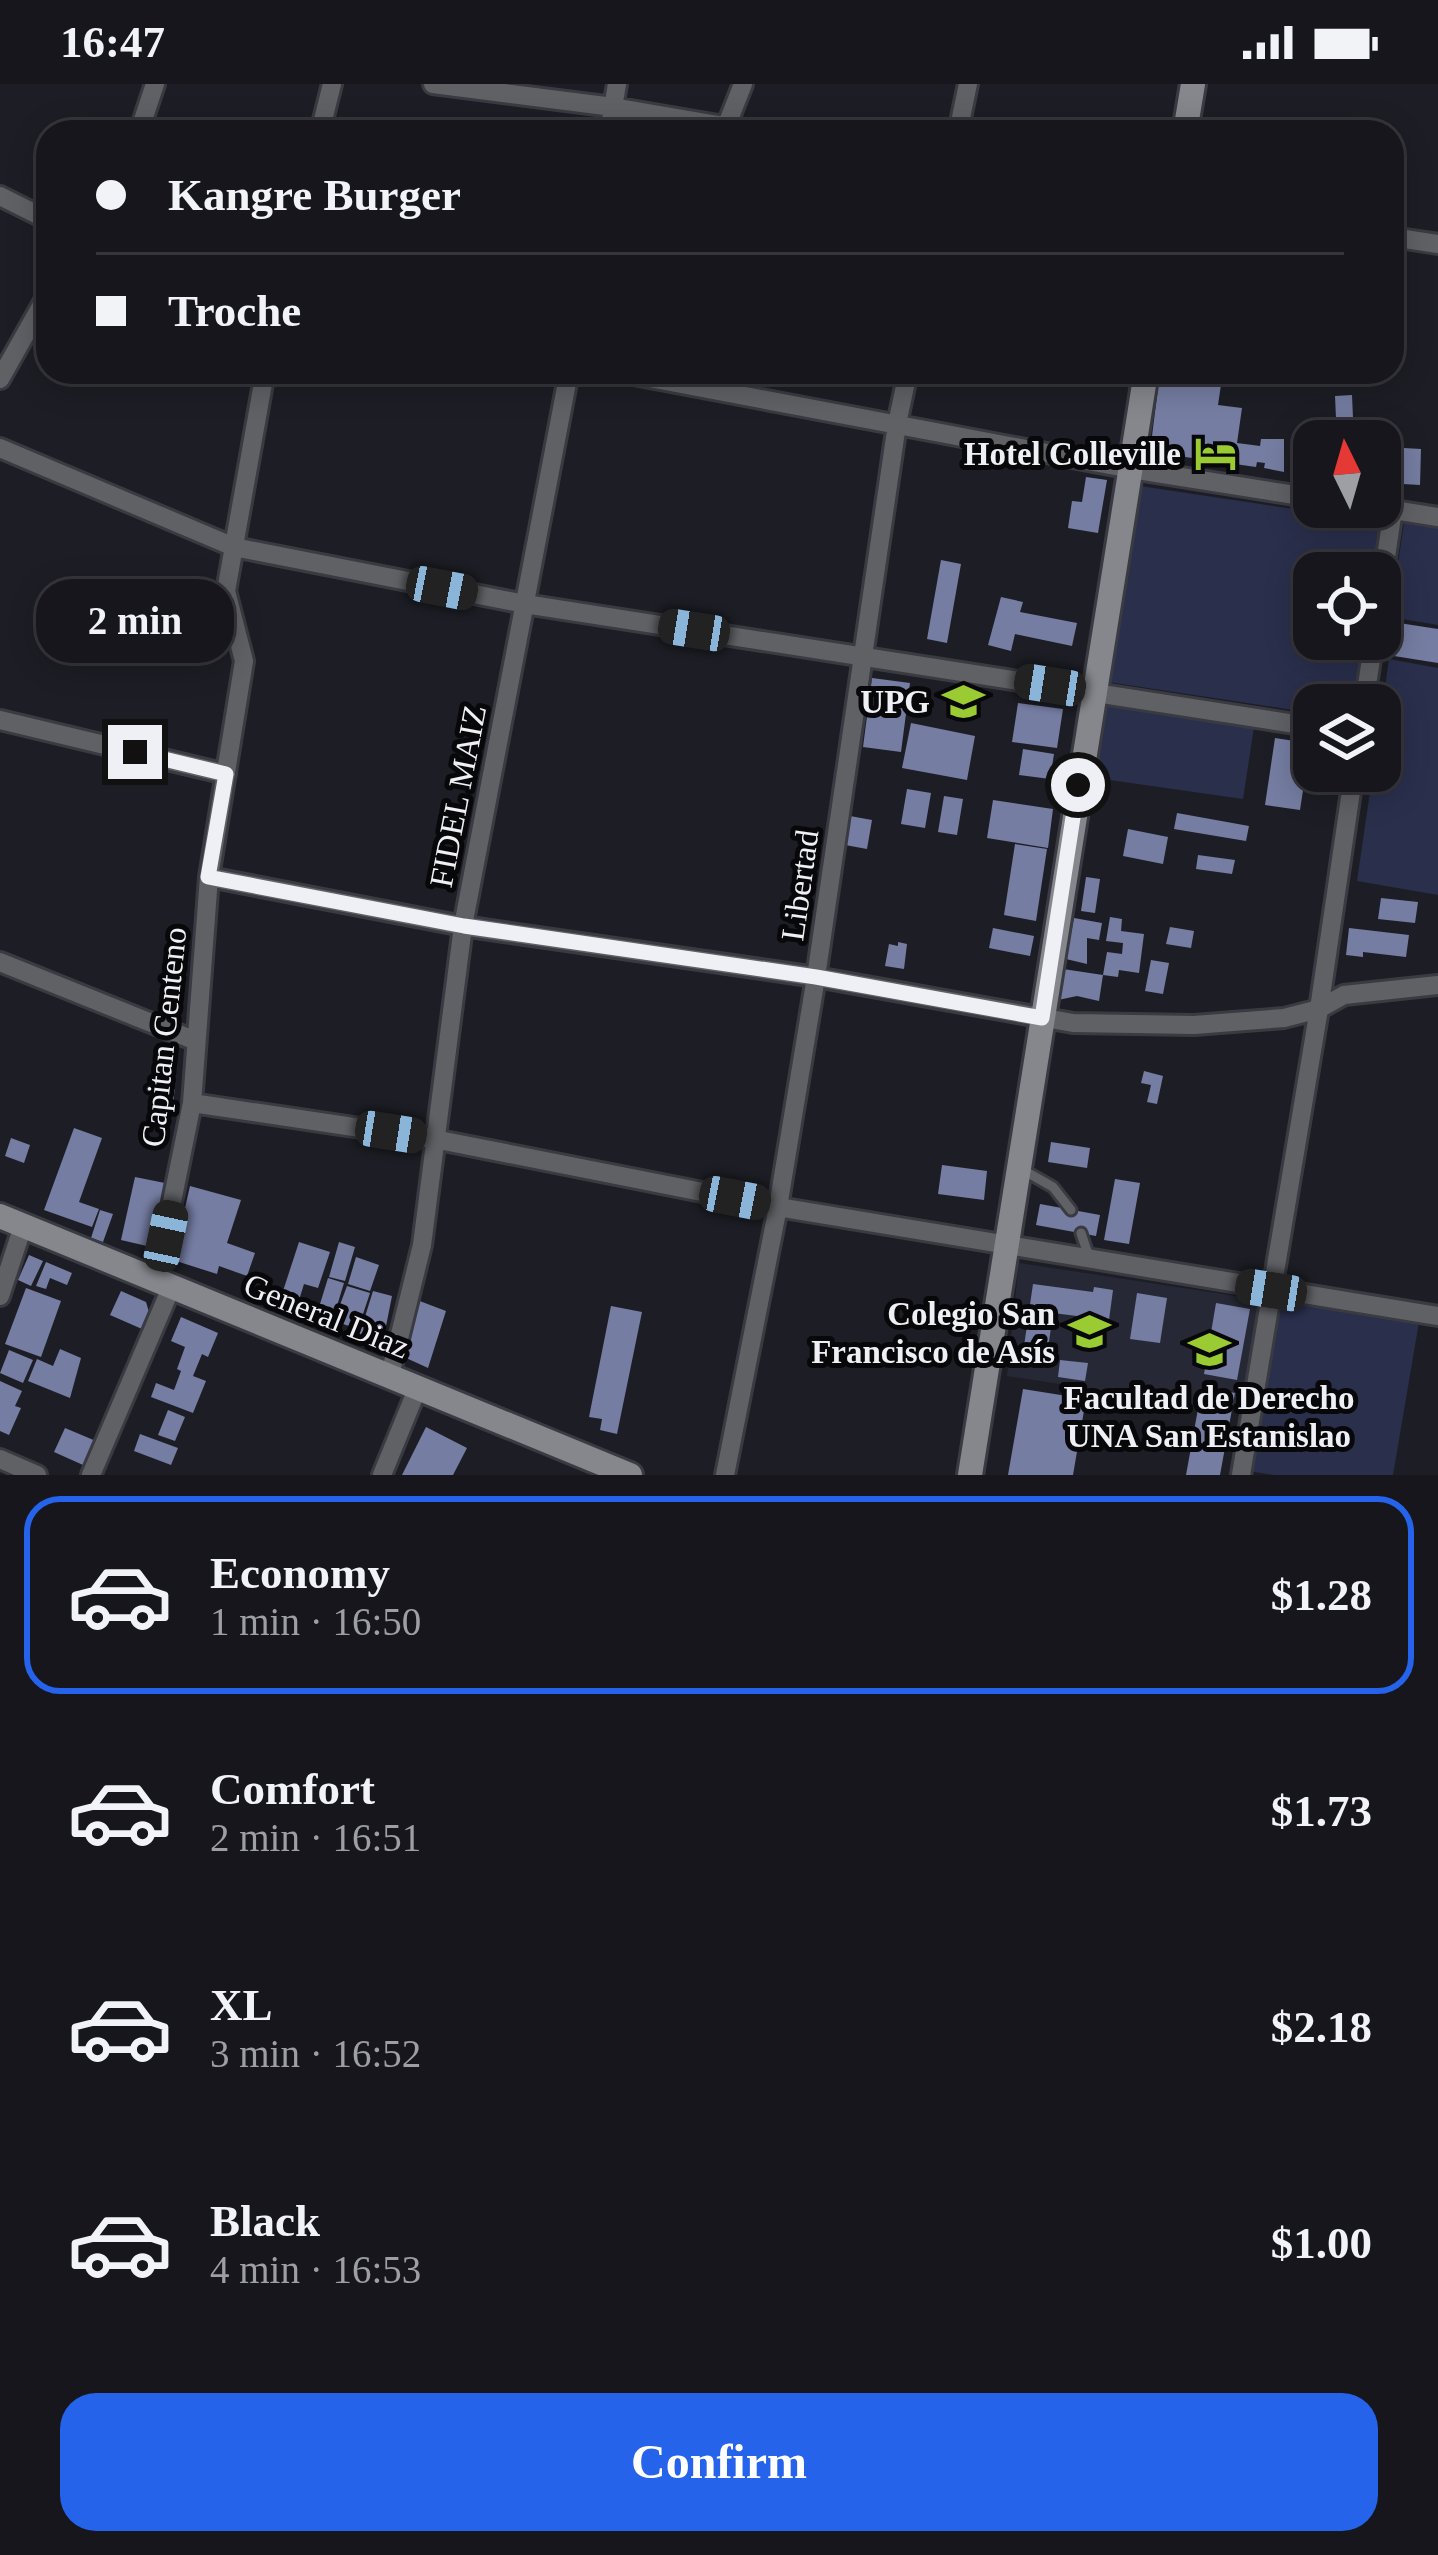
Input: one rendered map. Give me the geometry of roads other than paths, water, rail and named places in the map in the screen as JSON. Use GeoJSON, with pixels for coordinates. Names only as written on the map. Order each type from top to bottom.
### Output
{"type":"FeatureCollection","features":[{"type":"Feature","properties":{"kind":"main road"},"geometry":{"type":"LineString","coordinates":[[1187,120],[1192,84]]}},
{"type":"Feature","properties":{"kind":"main road"},"geometry":{"type":"LineString","coordinates":[[970,1475],[1144,384]]}},
{"type":"Feature","properties":{"kind":"main road","name":"General Diaz"},"geometry":{"type":"LineString","coordinates":[[11,1221],[630,1475]]}},
{"type":"Feature","properties":{"kind":"street"},"geometry":{"type":"LineString","coordinates":[[144,120],[155,84]]}},
{"type":"Feature","properties":{"kind":"street"},"geometry":{"type":"LineString","coordinates":[[323,120],[332,84]]}},
{"type":"Feature","properties":{"kind":"street"},"geometry":{"type":"LineString","coordinates":[[434,84],[613,106],[681,120]]}},
{"type":"Feature","properties":{"kind":"street"},"geometry":{"type":"LineString","coordinates":[[611,120],[617,84]]}},
{"type":"Feature","properties":{"kind":"street"},"geometry":{"type":"LineString","coordinates":[[729,120],[743,84]]}},
{"type":"Feature","properties":{"kind":"street"},"geometry":{"type":"LineString","coordinates":[[960,120],[968,84]]}},
{"type":"Feature","properties":{"kind":"street"},"geometry":{"type":"LineString","coordinates":[[0,196],[36,214]]}},
{"type":"Feature","properties":{"kind":"street"},"geometry":{"type":"LineString","coordinates":[[1404,239],[1438,244]]}},
{"type":"Feature","properties":{"kind":"street"},"geometry":{"type":"LineString","coordinates":[[0,380],[36,316]]}},
{"type":"Feature","properties":{"kind":"street","name":"Capitan Centeno"},"geometry":{"type":"LineString","coordinates":[[91,1475],[164,1285],[191,1103],[208,877],[244,661],[226,591],[263,384]]}},
{"type":"Feature","properties":{"kind":"street","name":"FIDEL MAIZ"},"geometry":{"type":"LineString","coordinates":[[390,1375],[422,1245],[464,926],[567,384]]}},
{"type":"Feature","properties":{"kind":"street"},"geometry":{"type":"LineString","coordinates":[[709,384],[1131,469],[1293,495]]}},
{"type":"Feature","properties":{"kind":"street","name":"Libertad"},"geometry":{"type":"LineString","coordinates":[[725,1475],[778,1207],[905,384]]}},
{"type":"Feature","properties":{"kind":"street"},"geometry":{"type":"LineString","coordinates":[[0,448],[234,547],[525,604],[1293,724]]}},
{"type":"Feature","properties":{"kind":"street"},"geometry":{"type":"LineString","coordinates":[[1401,511],[1438,517]]}},
{"type":"Feature","properties":{"kind":"street"},"geometry":{"type":"LineString","coordinates":[[0,720],[226,774]]}},
{"type":"Feature","properties":{"kind":"street"},"geometry":{"type":"LineString","coordinates":[[1241,1475],[1351,792]]}},
{"type":"Feature","properties":{"kind":"street"},"geometry":{"type":"LineString","coordinates":[[208,877],[464,926],[816,977],[1073,1023],[1194,1025],[1284,1018],[1319,1009],[1344,994],[1438,985]]}},
{"type":"Feature","properties":{"kind":"street"},"geometry":{"type":"LineString","coordinates":[[0,962],[196,1041]]}},
{"type":"Feature","properties":{"kind":"street"},"geometry":{"type":"LineString","coordinates":[[191,1103],[434,1139],[778,1207],[1271,1290],[1437,1312]]}},
{"type":"Feature","properties":{"kind":"street"},"geometry":{"type":"LineString","coordinates":[[0,1296],[11,1221]]}},
{"type":"Feature","properties":{"kind":"street"},"geometry":{"type":"LineString","coordinates":[[382,1475],[418,1388]]}},
{"type":"Feature","properties":{"kind":"street"},"geometry":{"type":"LineString","coordinates":[[0,1459],[37,1475]]}},
{"type":"Feature","properties":{"kind":"lane"},"geometry":{"type":"LineString","coordinates":[[1018,1168],[1053,1187],[1071,1210]]}},
{"type":"Feature","properties":{"kind":"lane"},"geometry":{"type":"LineString","coordinates":[[1082,1233],[1090,1259]]}},
{"type":"Feature","properties":{"kind":"place","name":"Hotel Colleville"},"geometry":{"type":"Point","coordinates":[1215,453]}},
{"type":"Feature","properties":{"kind":"place","name":"UPG"},"geometry":{"type":"Point","coordinates":[964,701]}},
{"type":"Feature","properties":{"kind":"place","name":"Colegio San Francisco de Asís"},"geometry":{"type":"Point","coordinates":[1089,1332]}},
{"type":"Feature","properties":{"kind":"place","name":"Facultad de Derecho UNA San Estanislao"},"geometry":{"type":"Point","coordinates":[1209,1349]}}]}
